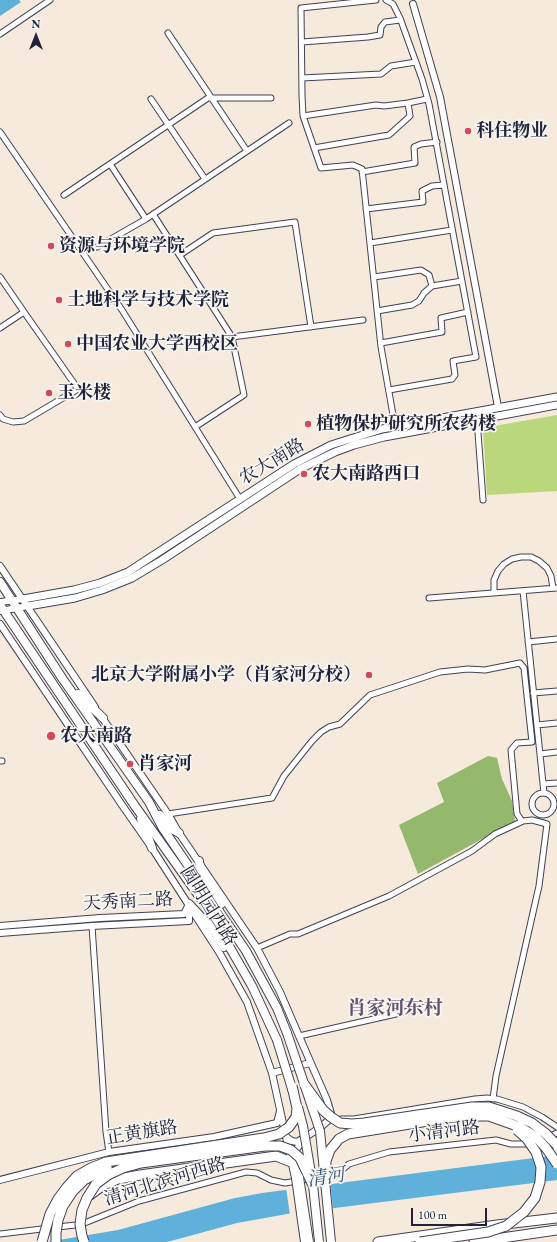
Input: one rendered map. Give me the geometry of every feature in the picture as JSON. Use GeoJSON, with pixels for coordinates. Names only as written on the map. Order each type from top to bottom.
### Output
{"type":"FeatureCollection","features":[{"type":"Feature","properties":{"kind":"highway"},"geometry":{"type":"LineString","coordinates":[[304,1084],[323,1110],[340,1123],[364,1123],[472,1107],[489,1107],[517,1116],[532,1123],[557,1145]]}},
{"type":"Feature","properties":{"kind":"highway"},"geometry":{"type":"LineString","coordinates":[[42,1242],[50,1214],[66,1187],[77,1176],[106,1162],[264,1138],[279,1134],[289,1127],[296,1117],[297,1108],[292,1086]]}},
{"type":"Feature","properties":{"kind":"highway"},"geometry":{"type":"LineString","coordinates":[[324,1181],[326,1161],[330,1150],[339,1139],[348,1134],[459,1116],[489,1116],[520,1126],[536,1137],[557,1164]]}},
{"type":"Feature","properties":{"kind":"highway"},"geometry":{"type":"LineString","coordinates":[[420,1242],[488,1232],[506,1226],[524,1212],[536,1198],[540,1182],[541,1168],[536,1152],[527,1139],[518,1130],[496,1118]]}},
{"type":"Feature","properties":{"kind":"highway"},"geometry":{"type":"LineString","coordinates":[[84,1242],[80,1224],[82,1210],[87,1198],[96,1184],[108,1175],[123,1168],[140,1163],[265,1146],[280,1146],[291,1150],[300,1158],[312,1185]]}},
{"type":"Feature","properties":{"kind":"highway"},"geometry":{"type":"LineString","coordinates":[[87,1198],[102,1186],[118,1179],[276,1156],[291,1162]]}},
{"type":"Feature","properties":{"kind":"highway"},"geometry":{"type":"LineString","coordinates":[[56,1242],[58,1220],[63,1206],[73,1191],[84,1180],[128,1158]]}},
{"type":"Feature","properties":{"kind":"highway"},"geometry":{"type":"LineString","coordinates":[[378,1242],[557,1218]]}},
{"type":"Feature","properties":{"kind":"highway"},"geometry":{"type":"LineString","coordinates":[[474,1242],[557,1230]]}},
{"type":"Feature","properties":{"kind":"main road","name":"农大南路"},"geometry":{"type":"LineString","coordinates":[[23,599],[74,590],[100,583],[128,572],[294,464],[313,453],[351,438],[395,426],[557,397]]}},
{"type":"Feature","properties":{"kind":"main road","name":"农大南路"},"geometry":{"type":"LineString","coordinates":[[28,606],[75,598],[102,590],[132,578],[300,469],[334,452],[384,436],[557,405]]}},
{"type":"Feature","properties":{"kind":"main road"},"geometry":{"type":"LineString","coordinates":[[0,582],[13,600]]}},
{"type":"Feature","properties":{"kind":"main road","name":"圆明园西路"},"geometry":{"type":"LineString","coordinates":[[13,600],[62,678],[149,802],[162,827],[246,951],[277,1008],[320,1131],[331,1242]]}},
{"type":"Feature","properties":{"kind":"main road","name":"圆明园西路"},"geometry":{"type":"LineString","coordinates":[[1,607],[135,806],[206,906],[252,986],[277,1040],[303,1126],[319,1242]]}},
{"type":"Feature","properties":{"kind":"main road"},"geometry":{"type":"LineString","coordinates":[[62,678],[102,718]]}},
{"type":"Feature","properties":{"kind":"main road"},"geometry":{"type":"LineString","coordinates":[[149,802],[172,829],[180,833]]}},
{"type":"Feature","properties":{"kind":"main road"},"geometry":{"type":"LineString","coordinates":[[135,806],[152,848]]}},
{"type":"Feature","properties":{"kind":"main road"},"geometry":{"type":"LineString","coordinates":[[199,861],[200,870],[225,912],[227,922]]}},
{"type":"Feature","properties":{"kind":"main road"},"geometry":{"type":"LineString","coordinates":[[189,904],[213,930],[252,986]]}},
{"type":"Feature","properties":{"kind":"street"},"geometry":{"type":"LineString","coordinates":[[0,34],[50,0]]}},
{"type":"Feature","properties":{"kind":"street"},"geometry":{"type":"LineString","coordinates":[[376,0],[301,8],[303,116],[321,168],[353,164],[362,169],[381,343],[395,426]]}},
{"type":"Feature","properties":{"kind":"street"},"geometry":{"type":"LineString","coordinates":[[386,0],[393,4],[400,20],[428,99],[476,357],[453,361],[455,375],[452,379],[389,390]]}},
{"type":"Feature","properties":{"kind":"street"},"geometry":{"type":"LineString","coordinates":[[413,4],[440,97],[498,407]]}},
{"type":"Feature","properties":{"kind":"street"},"geometry":{"type":"LineString","coordinates":[[302,42],[380,35],[381,27],[386,22],[400,20]]}},
{"type":"Feature","properties":{"kind":"street"},"geometry":{"type":"LineString","coordinates":[[168,33],[247,151]]}},
{"type":"Feature","properties":{"kind":"street"},"geometry":{"type":"LineString","coordinates":[[302,78],[381,74],[391,66],[416,62]]}},
{"type":"Feature","properties":{"kind":"street"},"geometry":{"type":"LineString","coordinates":[[64,195],[208,98],[271,98]]}},
{"type":"Feature","properties":{"kind":"street"},"geometry":{"type":"LineString","coordinates":[[152,99],[205,179]]}},
{"type":"Feature","properties":{"kind":"street"},"geometry":{"type":"LineString","coordinates":[[303,116],[376,105],[384,106],[408,103],[428,99]]}},
{"type":"Feature","properties":{"kind":"street"},"geometry":{"type":"LineString","coordinates":[[314,148],[389,135],[410,116],[408,103]]}},
{"type":"Feature","properties":{"kind":"street"},"geometry":{"type":"LineString","coordinates":[[97,247],[146,219],[289,123]]}},
{"type":"Feature","properties":{"kind":"street"},"geometry":{"type":"LineString","coordinates":[[0,132],[122,310],[240,499]]}},
{"type":"Feature","properties":{"kind":"street"},"geometry":{"type":"LineString","coordinates":[[362,172],[415,163],[414,147],[421,144],[437,142]]}},
{"type":"Feature","properties":{"kind":"street"},"geometry":{"type":"LineString","coordinates":[[110,164],[146,219]]}},
{"type":"Feature","properties":{"kind":"street"},"geometry":{"type":"LineString","coordinates":[[366,210],[423,202],[422,191],[432,186],[444,185]]}},
{"type":"Feature","properties":{"kind":"street"},"geometry":{"type":"LineString","coordinates":[[153,214],[232,337],[244,395],[195,427]]}},
{"type":"Feature","properties":{"kind":"street"},"geometry":{"type":"LineString","coordinates":[[180,255],[213,233],[295,222],[310,327]]}},
{"type":"Feature","properties":{"kind":"street"},"geometry":{"type":"LineString","coordinates":[[370,243],[452,230]]}},
{"type":"Feature","properties":{"kind":"street"},"geometry":{"type":"LineString","coordinates":[[374,278],[421,270],[429,275],[432,286]]}},
{"type":"Feature","properties":{"kind":"street"},"geometry":{"type":"LineString","coordinates":[[0,277],[78,389],[24,421],[13,422],[3,419],[0,415]]}},
{"type":"Feature","properties":{"kind":"street"},"geometry":{"type":"LineString","coordinates":[[377,311],[412,305],[419,301],[424,293],[432,286],[462,281]]}},
{"type":"Feature","properties":{"kind":"street"},"geometry":{"type":"LineString","coordinates":[[0,328],[24,312]]}},
{"type":"Feature","properties":{"kind":"street"},"geometry":{"type":"LineString","coordinates":[[381,343],[442,332],[441,318],[468,312]]}},
{"type":"Feature","properties":{"kind":"street"},"geometry":{"type":"LineString","coordinates":[[232,337],[363,320]]}},
{"type":"Feature","properties":{"kind":"street"},"geometry":{"type":"LineString","coordinates":[[477,419],[483,500]]}},
{"type":"Feature","properties":{"kind":"street"},"geometry":{"type":"LineString","coordinates":[[430,598],[523,591],[555,588],[547,568],[539,561],[521,557],[512,559],[504,564],[498,572],[494,580],[494,593]]}},
{"type":"Feature","properties":{"kind":"street"},"geometry":{"type":"LineString","coordinates":[[0,566],[23,599],[13,600],[1,607]]}},
{"type":"Feature","properties":{"kind":"street"},"geometry":{"type":"LineString","coordinates":[[523,591],[544,793]]}},
{"type":"Feature","properties":{"kind":"street","name":"圆明园西路"},"geometry":{"type":"LineString","coordinates":[[23,599],[257,948],[280,992],[300,1036],[310,1063],[327,1100],[332,1117]]}},
{"type":"Feature","properties":{"kind":"street"},"geometry":{"type":"LineString","coordinates":[[1,607],[18,608],[28,606]]}},
{"type":"Feature","properties":{"kind":"street","name":"圆明园西路"},"geometry":{"type":"LineString","coordinates":[[0,624],[189,904],[219,952],[247,1002],[272,1073],[291,1162],[297,1178],[310,1242]]}},
{"type":"Feature","properties":{"kind":"street"},"geometry":{"type":"LineString","coordinates":[[528,642],[557,639]]}},
{"type":"Feature","properties":{"kind":"street"},"geometry":{"type":"LineString","coordinates":[[168,814],[272,798],[284,776],[312,741],[321,732],[329,727],[340,724],[370,695],[440,672],[468,669],[485,670],[520,663],[524,668],[532,742],[517,744],[511,750],[517,814],[522,821]]}},
{"type":"Feature","properties":{"kind":"street"},"geometry":{"type":"LineString","coordinates":[[533,693],[557,691]]}},
{"type":"Feature","properties":{"kind":"street"},"geometry":{"type":"LineString","coordinates":[[537,725],[557,723]]}},
{"type":"Feature","properties":{"kind":"street"},"geometry":{"type":"LineString","coordinates":[[540,754],[557,752]]}},
{"type":"Feature","properties":{"kind":"street"},"geometry":{"type":"LineString","coordinates":[[543,784],[557,783]]}},
{"type":"Feature","properties":{"kind":"street"},"geometry":{"type":"LineString","coordinates":[[544,793],[553,798],[556,805],[552,812],[546,815],[535,812],[532,805],[534,797],[544,793]]}},
{"type":"Feature","properties":{"kind":"street"},"geometry":{"type":"LineString","coordinates":[[493,1099],[496,1076],[539,886],[547,824],[546,815]]}},
{"type":"Feature","properties":{"kind":"street"},"geometry":{"type":"LineString","coordinates":[[257,948],[290,934],[298,934],[389,896],[472,851],[495,834],[522,821],[532,820],[547,824]]}},
{"type":"Feature","properties":{"kind":"street","name":"天秀南二路"},"geometry":{"type":"LineString","coordinates":[[0,933],[189,921],[189,904]]}},
{"type":"Feature","properties":{"kind":"street","name":"天秀南二路"},"geometry":{"type":"LineString","coordinates":[[0,926],[100,918],[184,914],[189,904]]}},
{"type":"Feature","properties":{"kind":"street"},"geometry":{"type":"LineString","coordinates":[[92,926],[106,1132],[109,1152]]}},
{"type":"Feature","properties":{"kind":"street"},"geometry":{"type":"LineString","coordinates":[[300,1036],[431,1006]]}},
{"type":"Feature","properties":{"kind":"street"},"geometry":{"type":"LineString","coordinates":[[272,1073],[310,1063]]}},
{"type":"Feature","properties":{"kind":"street"},"geometry":{"type":"LineString","coordinates":[[286,1136],[292,1141],[297,1142],[322,1126],[332,1117],[354,1119],[475,1099],[493,1099],[509,1102],[523,1107],[557,1127]]}},
{"type":"Feature","properties":{"kind":"street","name":"正黄旗路"},"geometry":{"type":"LineString","coordinates":[[0,1180],[109,1152],[214,1137],[276,1123],[281,1110]]}},
{"type":"Feature","properties":{"kind":"street","name":"小清河路"},"geometry":{"type":"LineString","coordinates":[[337,1174],[349,1164],[389,1152],[496,1140],[511,1144],[527,1144],[557,1133]]}},
{"type":"Feature","properties":{"kind":"street","name":"圆明园西路"},"geometry":{"type":"LineString","coordinates":[[303,1139],[295,1152],[304,1242]]}},
{"type":"Feature","properties":{"kind":"street","name":"清河北滨河西路"},"geometry":{"type":"LineString","coordinates":[[0,1234],[75,1225],[87,1222],[139,1201],[246,1172],[257,1173],[271,1180],[284,1183],[337,1174]]}},
{"type":"Feature","properties":{"kind":"green space"},"geometry":{"type":"Polygon","coordinates":[[[557,415],[557,491],[487,495],[483,428],[557,415]]]}},
{"type":"Feature","properties":{"kind":"green space"},"geometry":{"type":"Polygon","coordinates":[[[488,756],[497,758],[502,779],[512,801],[515,821],[418,874],[399,825],[444,802],[437,783],[488,756]]]}},
{"type":"Feature","properties":{"kind":"water"},"geometry":{"type":"Polygon","coordinates":[[[0,0],[19,0],[21,2],[0,16],[0,0]]]}},
{"type":"Feature","properties":{"kind":"water"},"geometry":{"type":"Polygon","coordinates":[[[557,1155],[557,1180],[287,1214],[237,1223],[167,1242],[47,1242],[118,1230],[235,1198],[262,1193],[557,1155]]]}},
{"type":"Feature","properties":{"kind":"pier"},"geometry":{"type":"Polygon","coordinates":[[[330,1181],[333,1209],[290,1215],[286,1188],[330,1181]]]}},
{"type":"Feature","properties":{"kind":"place","name":"科住物业"},"geometry":{"type":"Point","coordinates":[468,131]}},
{"type":"Feature","properties":{"kind":"place","name":"资源与环境学院"},"geometry":{"type":"Point","coordinates":[51,246]}},
{"type":"Feature","properties":{"kind":"place","name":"土地科学与技术学院"},"geometry":{"type":"Point","coordinates":[59,300]}},
{"type":"Feature","properties":{"kind":"place","name":"中国农业大学西校区"},"geometry":{"type":"Point","coordinates":[68,344]}},
{"type":"Feature","properties":{"kind":"place","name":"玉米楼"},"geometry":{"type":"Point","coordinates":[49,393]}},
{"type":"Feature","properties":{"kind":"place","name":"植物保护研究所农药楼"},"geometry":{"type":"Point","coordinates":[308,424]}},
{"type":"Feature","properties":{"kind":"place","name":"农大南路西口"},"geometry":{"type":"Point","coordinates":[304,474]}},
{"type":"Feature","properties":{"kind":"place","name":"北京大学附属小学（肖家河分校）"},"geometry":{"type":"Point","coordinates":[369,675]}},
{"type":"Feature","properties":{"kind":"place","name":"农大南路"},"geometry":{"type":"Point","coordinates":[51,736]}},
{"type":"Feature","properties":{"kind":"place","name":"肖家河"},"geometry":{"type":"Point","coordinates":[130,764]}},
{"type":"Feature","properties":{"kind":"district","name":"肖家河东村"},"geometry":{"type":"Point","coordinates":[395,1009]}},
{"type":"Feature","properties":{"kind":"water label","name":"清河"},"geometry":{"type":"Point","coordinates":[326,1178]}}]}
